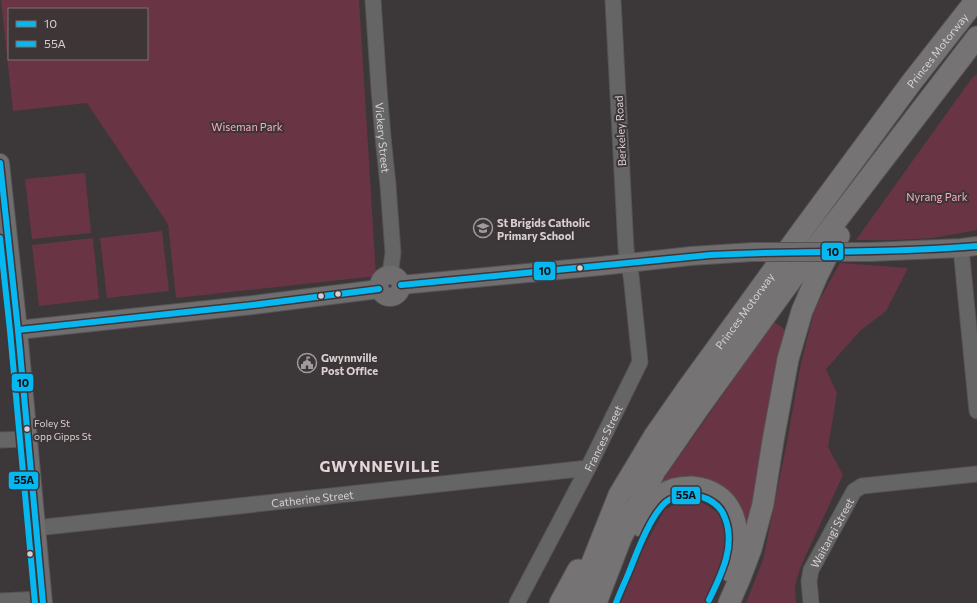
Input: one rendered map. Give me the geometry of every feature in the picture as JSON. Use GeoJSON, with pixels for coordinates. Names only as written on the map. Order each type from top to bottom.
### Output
{"type":"FeatureCollection","features":[{"type":"Feature","properties":{"kind":"highway","name":"Princes Motorway"},"geometry":{"type":"LineString","coordinates":[[577,603],[619,495],[655,435],[808,222],[906,89],[976,0]]}},
{"type":"Feature","properties":{"kind":"highway","name":"Princes Motorway"},"geometry":{"type":"LineString","coordinates":[[596,603],[621,538],[655,471],[793,278],[977,37]]}},
{"type":"Feature","properties":{"kind":"highway"},"geometry":{"type":"LineString","coordinates":[[729,603],[751,549],[763,504],[788,359],[802,311],[817,276],[835,243],[923,106]]}},
{"type":"Feature","properties":{"kind":"highway"},"geometry":{"type":"LineString","coordinates":[[608,603],[631,547],[651,508],[663,495],[678,488],[686,487],[701,488],[714,494],[728,506],[735,520],[738,537],[736,554],[716,603]]}},
{"type":"Feature","properties":{"kind":"highway"},"geometry":{"type":"LineString","coordinates":[[560,603],[619,495]]}},
{"type":"Feature","properties":{"kind":"main road"},"geometry":{"type":"LineString","coordinates":[[0,163],[18,330],[42,601]]}},
{"type":"Feature","properties":{"kind":"main road"},"geometry":{"type":"LineString","coordinates":[[18,330],[253,305],[379,289],[383,294],[390,297],[399,292],[396,280],[601,266],[691,256],[753,252],[870,252],[969,247]]}},
{"type":"Feature","properties":{"kind":"street","name":"Vickery Street"},"geometry":{"type":"LineString","coordinates":[[373,0],[396,280]]}},
{"type":"Feature","properties":{"kind":"street","name":"Berkeley Road"},"geometry":{"type":"LineString","coordinates":[[613,0],[626,249],[628,262]]}},
{"type":"Feature","properties":{"kind":"street"},"geometry":{"type":"LineString","coordinates":[[969,247],[977,411]]}},
{"type":"Feature","properties":{"kind":"street","name":"Frances Street"},"geometry":{"type":"LineString","coordinates":[[517,603],[588,468],[640,362],[631,275],[628,262]]}},
{"type":"Feature","properties":{"kind":"street"},"geometry":{"type":"LineString","coordinates":[[0,440],[28,439]]}},
{"type":"Feature","properties":{"kind":"street","name":"Catherine Street"},"geometry":{"type":"LineString","coordinates":[[36,528],[588,468]]}},
{"type":"Feature","properties":{"kind":"street","name":"Waitangi Street"},"geometry":{"type":"LineString","coordinates":[[811,603],[809,581],[810,570],[854,491],[862,486],[977,474]]}},
{"type":"Feature","properties":{"kind":"street"},"geometry":{"type":"LineString","coordinates":[[0,600],[42,601]]}},
{"type":"Feature","properties":{"kind":"green space","name":"Wiseman Park"},"geometry":{"type":"Polygon","coordinates":[[[1,0],[359,0],[376,276],[176,298],[168,224],[87,103],[13,111],[1,0]]]}},
{"type":"Feature","properties":{"kind":"green space","name":"Nyrang Park"},"geometry":{"type":"Polygon","coordinates":[[[977,74],[977,230],[933,238],[856,240],[972,78],[977,74]]]}},
{"type":"Feature","properties":{"kind":"green space"},"geometry":{"type":"Polygon","coordinates":[[[85,173],[91,233],[32,239],[25,179],[85,173]]]}},
{"type":"Feature","properties":{"kind":"green space"},"geometry":{"type":"Polygon","coordinates":[[[162,231],[169,291],[107,298],[100,238],[162,231]]]}},
{"type":"Feature","properties":{"kind":"green space"},"geometry":{"type":"Polygon","coordinates":[[[93,238],[99,299],[39,306],[32,245],[93,238]]]}},
{"type":"Feature","properties":{"kind":"green space"},"geometry":{"type":"Polygon","coordinates":[[[840,263],[908,268],[886,311],[860,331],[826,369],[837,393],[828,447],[843,475],[800,568],[795,586],[796,603],[746,603],[763,560],[787,442],[801,363],[815,308],[840,263]]]}},
{"type":"Feature","properties":{"kind":"green space"},"geometry":{"type":"Polygon","coordinates":[[[774,322],[787,331],[774,381],[747,533],[728,493],[655,491],[774,322]]]}},
{"type":"Feature","properties":{"kind":"green space"},"geometry":{"type":"Polygon","coordinates":[[[685,500],[703,503],[720,514],[728,530],[728,554],[708,603],[619,603],[634,565],[665,509],[685,500]]]}},
{"type":"Feature","properties":{"kind":"transit line","name":"10"},"geometry":{"type":"LineString","coordinates":[[0,163],[18,330],[43,603]]}},
{"type":"Feature","properties":{"kind":"transit line","name":"55A"},"geometry":{"type":"LineString","coordinates":[[0,238],[35,603]]}},
{"type":"Feature","properties":{"kind":"transit line","name":"10"},"geometry":{"type":"LineString","coordinates":[[401,285],[710,255],[910,250],[977,246]]}},
{"type":"Feature","properties":{"kind":"transit line","name":"10"},"geometry":{"type":"LineString","coordinates":[[18,330],[253,305],[379,289]]}},
{"type":"Feature","properties":{"kind":"transit line","name":"55A"},"geometry":{"type":"LineString","coordinates":[[616,603],[649,525],[660,508],[673,498],[686,495],[703,497],[715,504],[721,510],[728,529],[729,539],[726,560],[709,600]]}},
{"type":"Feature","properties":{"kind":"place","name":"St Brigids Catholic Primary School"},"geometry":{"type":"Point","coordinates":[483,228]}},
{"type":"Feature","properties":{"kind":"place","name":"Gwynnville Post Office"},"geometry":{"type":"Point","coordinates":[307,363]}},
{"type":"Feature","properties":{"kind":"place","name":"Foley St opp Gipps St"},"geometry":{"type":"Point","coordinates":[27,429]}},
{"type":"Feature","properties":{"kind":"district","name":"GWYNNEVILLE"},"geometry":{"type":"Point","coordinates":[380,466]}}]}
